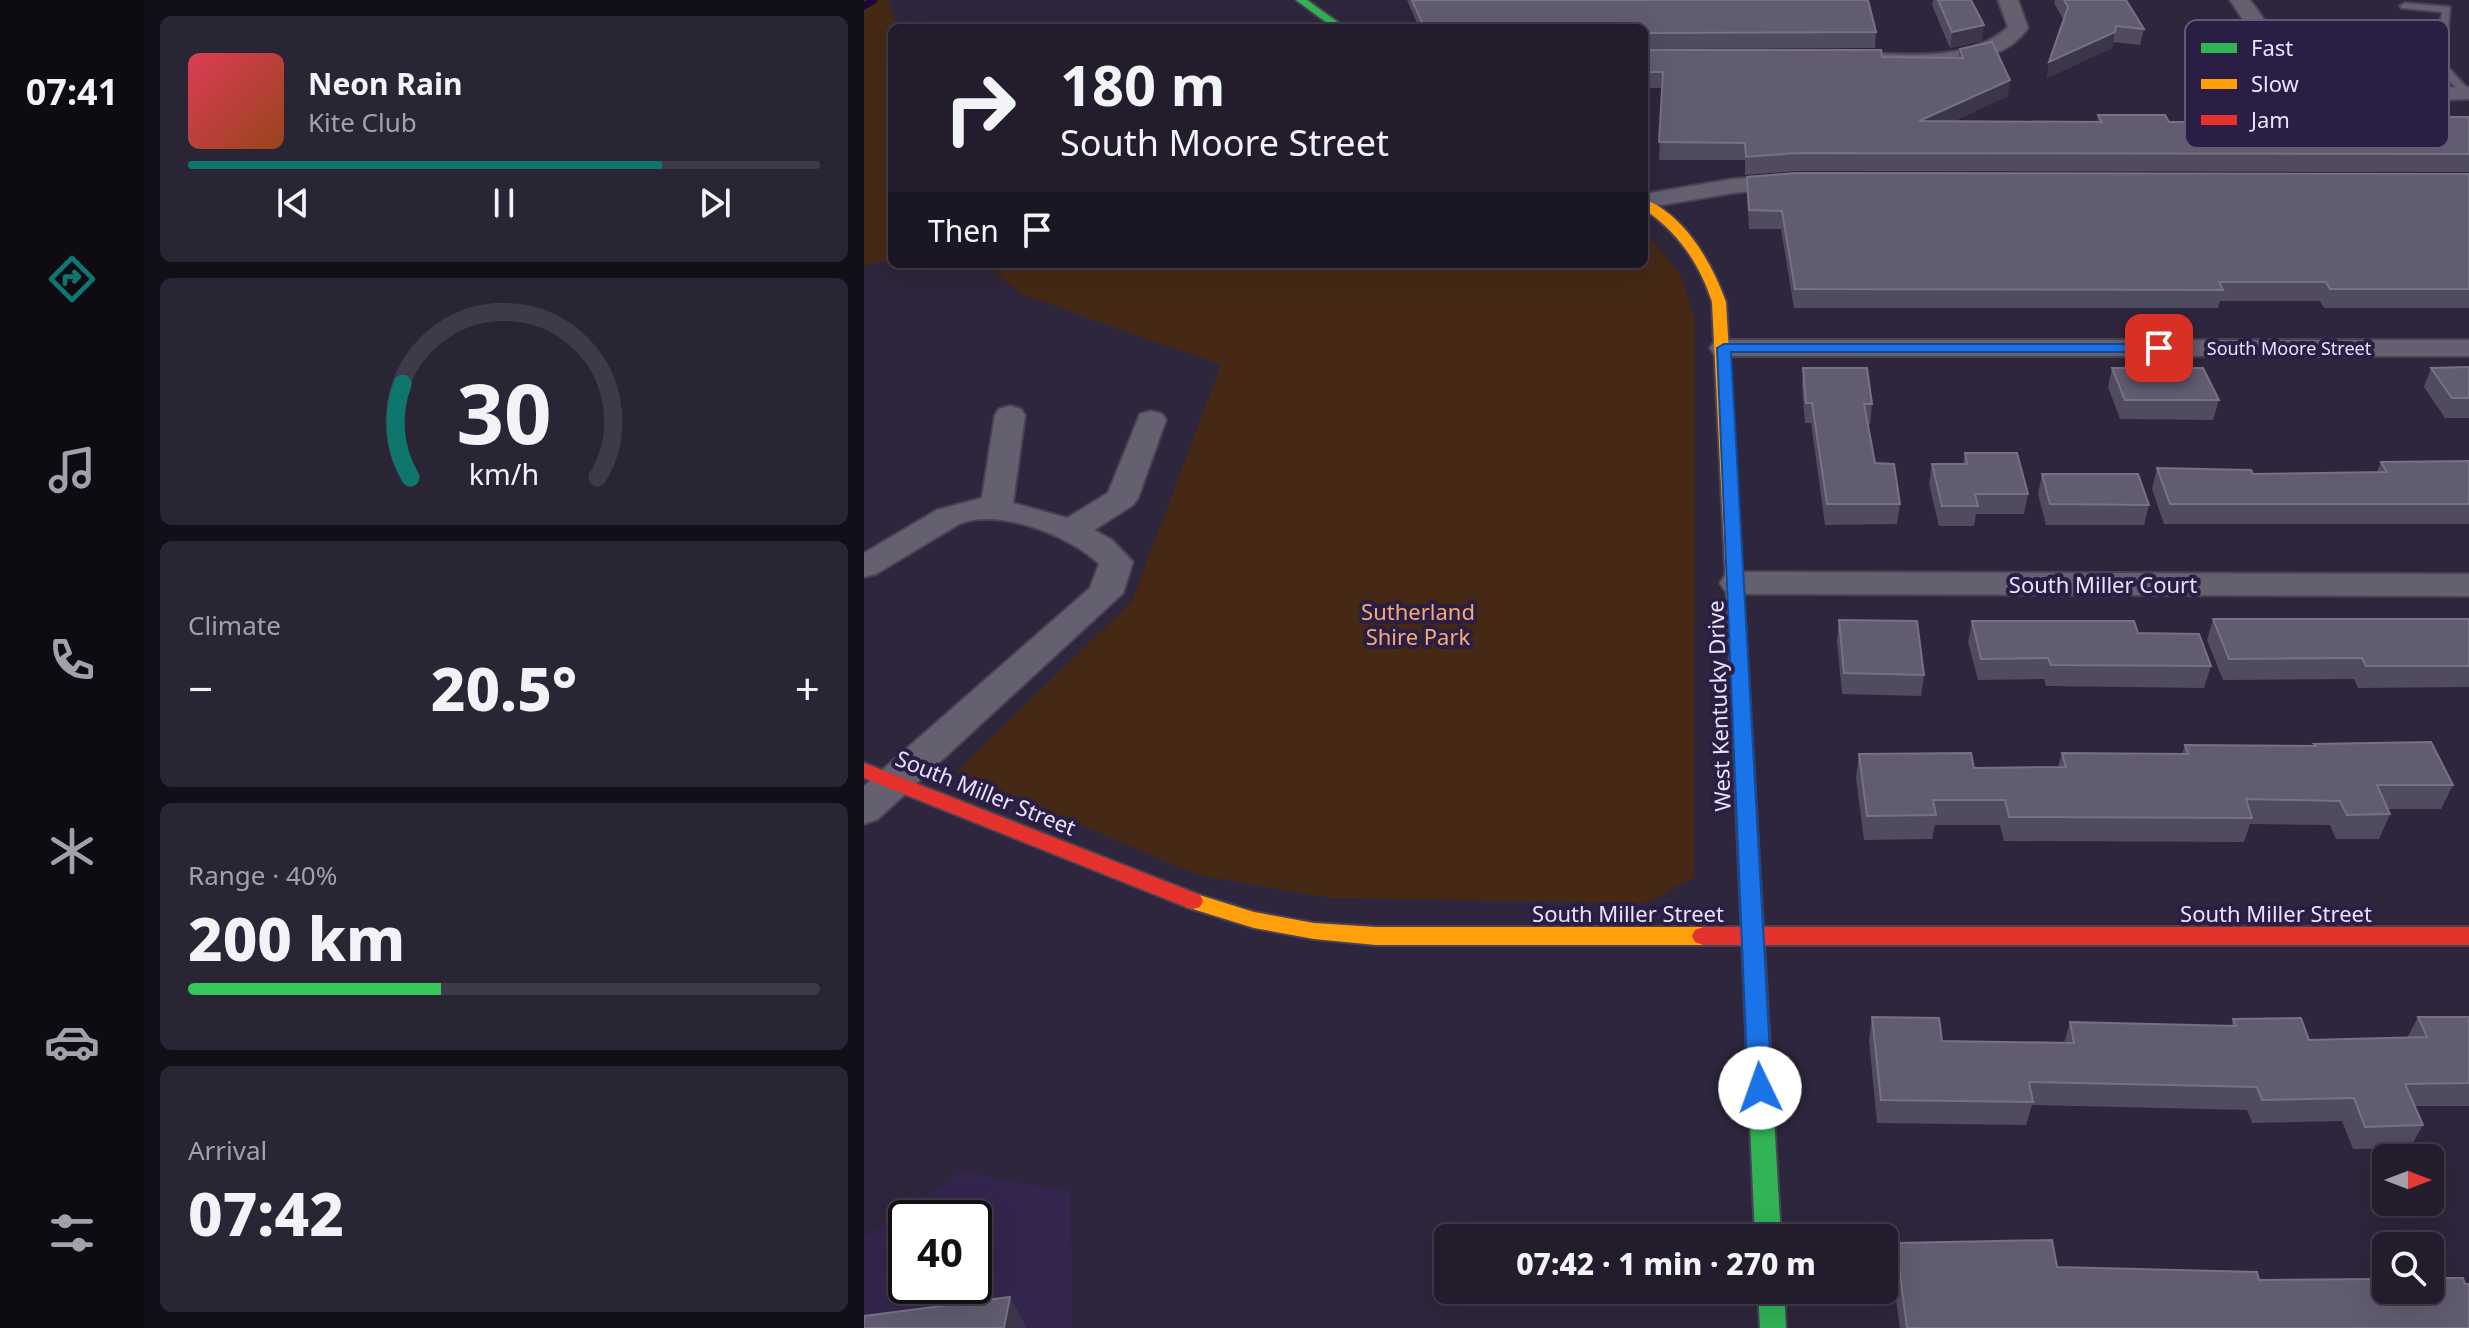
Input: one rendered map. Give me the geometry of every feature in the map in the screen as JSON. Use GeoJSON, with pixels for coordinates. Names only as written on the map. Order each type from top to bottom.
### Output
{"type":"FeatureCollection","features":[{"type":"Feature","properties":{"kind":"street"},"geometry":{"type":"LineString","coordinates":[[1301,0],[1335,24]]}},
{"type":"Feature","properties":{"kind":"street"},"geometry":{"type":"LineString","coordinates":[[1812,57],[1950,57],[1984,52],[2000,46],[2018,28],[2008,0]]}},
{"type":"Feature","properties":{"kind":"street"},"geometry":{"type":"LineString","coordinates":[[2240,0],[2255,20]]}},
{"type":"Feature","properties":{"kind":"street"},"geometry":{"type":"LineString","coordinates":[[1648,201],[1733,186],[1812,181]]}},
{"type":"Feature","properties":{"kind":"street","name":"West Kentucky Drive"},"geometry":{"type":"LineString","coordinates":[[1648,205],[1684,233],[1707,265],[1720,300],[1737,583],[1767,1224]]}},
{"type":"Feature","properties":{"kind":"street","name":"South Moore Street"},"geometry":{"type":"LineString","coordinates":[[1724,348],[2469,348]]}},
{"type":"Feature","properties":{"kind":"street"},"geometry":{"type":"LineString","coordinates":[[996,509],[1010,415]]}},
{"type":"Feature","properties":{"kind":"street"},"geometry":{"type":"LineString","coordinates":[[1068,532],[1122,498],[1151,420]]}},
{"type":"Feature","properties":{"kind":"street"},"geometry":{"type":"LineString","coordinates":[[864,567],[951,516],[973,508],[1017,513],[1068,532],[1096,544],[1116,562],[1106,593],[880,775],[864,809]]}},
{"type":"Feature","properties":{"kind":"street","name":"South Miller Court"},"geometry":{"type":"LineString","coordinates":[[1737,583],[2469,585]]}},
{"type":"Feature","properties":{"kind":"street","name":"South Miller Street"},"geometry":{"type":"LineString","coordinates":[[880,775],[1191,900],[1254,920],[1314,931],[1376,936],[2469,936]]}},
{"type":"Feature","properties":{"kind":"street"},"geometry":{"type":"LineString","coordinates":[[1772,1304],[1773,1328]]}},
{"type":"Feature","properties":{"kind":"lane"},"geometry":{"type":"LineString","coordinates":[[2405,6],[2447,9],[2446,20]]}},
{"type":"Feature","properties":{"kind":"lane"},"geometry":{"type":"LineString","coordinates":[[2449,73],[2468,93]]}},
{"type":"Feature","properties":{"kind":"shaded area"},"geometry":{"type":"Polygon","coordinates":[[[961,1172],[1070,1192],[1072,1328],[864,1328],[864,1238],[888,1222],[888,1304],[992,1304],[992,1200],[920,1200],[961,1172]]]}},
{"type":"Feature","properties":{"kind":"green space"},"geometry":{"type":"Polygon","coordinates":[[[864,0],[888,0],[896,24],[888,24],[888,261],[864,266],[864,0]]]}},
{"type":"Feature","properties":{"kind":"green space","name":"Sutherland Shire Park"},"geometry":{"type":"Polygon","coordinates":[[[1648,236],[1680,273],[1695,320],[1694,877],[1647,903],[1330,898],[1198,875],[956,772],[1132,601],[1221,365],[1021,294],[991,268],[1648,268],[1648,236]]]}},
{"type":"Feature","properties":{"kind":"building"},"geometry":{"type":"Polygon","coordinates":[[[1412,0],[1868,0],[1876,32],[1648,33],[1648,24],[1423,24],[1412,0]]]}},
{"type":"Feature","properties":{"kind":"building"},"geometry":{"type":"Polygon","coordinates":[[[1938,0],[1971,0],[1984,25],[1952,32],[1938,0]]]}},
{"type":"Feature","properties":{"kind":"building"},"geometry":{"type":"Polygon","coordinates":[[[2064,0],[2126,0],[2144,29],[2116,26],[2115,32],[2049,62],[2068,7],[2064,0]]]}},
{"type":"Feature","properties":{"kind":"building"},"geometry":{"type":"Polygon","coordinates":[[[1992,42],[2010,80],[1919,121],[2102,122],[2098,115],[2165,115],[2169,122],[2185,122],[2185,148],[2449,148],[2449,117],[2469,117],[2469,154],[1797,153],[1746,157],[1745,143],[1659,142],[1663,72],[1648,72],[1648,50],[1881,50],[1882,57],[1963,58],[1960,49],[1992,42]]]}},
{"type":"Feature","properties":{"kind":"building"},"geometry":{"type":"Polygon","coordinates":[[[1797,173],[2469,174],[2469,289],[2330,289],[2326,282],[2219,282],[2223,290],[1795,289],[1782,211],[1749,210],[1747,177],[1797,173]]]}},
{"type":"Feature","properties":{"kind":"building"},"geometry":{"type":"Polygon","coordinates":[[[2469,367],[2469,398],[2452,398],[2431,368],[2469,367]]]}},
{"type":"Feature","properties":{"kind":"building"},"geometry":{"type":"Polygon","coordinates":[[[1803,368],[1867,368],[1872,404],[1864,404],[1875,463],[1894,464],[1900,504],[1827,504],[1812,403],[1806,403],[1803,368]]]}},
{"type":"Feature","properties":{"kind":"building"},"geometry":{"type":"Polygon","coordinates":[[[2112,368],[2203,368],[2219,400],[2125,400],[2112,368]]]}},
{"type":"Feature","properties":{"kind":"building"},"geometry":{"type":"Polygon","coordinates":[[[1965,453],[2017,453],[2028,494],[1975,494],[1978,506],[1942,506],[1932,464],[1967,464],[1965,453]]]}},
{"type":"Feature","properties":{"kind":"building"},"geometry":{"type":"Polygon","coordinates":[[[2469,461],[2469,504],[2170,504],[2157,468],[2251,470],[2253,474],[2387,472],[2381,462],[2469,461]]]}},
{"type":"Feature","properties":{"kind":"building"},"geometry":{"type":"Polygon","coordinates":[[[2042,474],[2138,474],[2149,505],[2050,504],[2042,474]]]}},
{"type":"Feature","properties":{"kind":"building"},"geometry":{"type":"Polygon","coordinates":[[[2213,619],[2469,619],[2469,666],[2366,666],[2362,658],[2229,659],[2213,619]]]}},
{"type":"Feature","properties":{"kind":"building"},"geometry":{"type":"Polygon","coordinates":[[[1839,620],[1917,621],[1924,675],[1844,673],[1839,620]]]}},
{"type":"Feature","properties":{"kind":"building"},"geometry":{"type":"Polygon","coordinates":[[[1972,621],[2134,621],[2138,633],[2199,634],[2211,666],[2051,665],[2048,658],[1981,659],[1972,621]]]}},
{"type":"Feature","properties":{"kind":"building"},"geometry":{"type":"Polygon","coordinates":[[[2431,742],[2453,785],[2377,785],[2390,814],[2347,815],[2340,801],[2246,799],[2252,818],[2009,817],[2005,800],[1933,800],[1936,815],[1867,816],[1859,754],[1971,753],[1974,768],[2066,767],[2062,753],[2188,754],[2185,745],[2316,746],[2314,744],[2431,742]]]}},
{"type":"Feature","properties":{"kind":"building"},"geometry":{"type":"Polygon","coordinates":[[[1872,1017],[1939,1018],[1942,1041],[2074,1043],[2070,1022],[2236,1026],[2233,1019],[2301,1018],[2309,1040],[2427,1037],[2418,1017],[2469,1017],[2469,1083],[2405,1084],[2423,1125],[2365,1127],[2354,1098],[2262,1100],[2257,1087],[2029,1082],[2033,1102],[1881,1100],[1872,1017]]]}},
{"type":"Feature","properties":{"kind":"building"},"geometry":{"type":"Polygon","coordinates":[[[2052,1240],[2057,1267],[2257,1272],[2259,1280],[2372,1279],[2372,1304],[2444,1304],[2444,1278],[2463,1278],[2465,1284],[2469,1284],[2469,1328],[1907,1328],[1898,1243],[2052,1240]]]}},
{"type":"Feature","properties":{"kind":"building"},"geometry":{"type":"Polygon","coordinates":[[[1010,1297],[1004,1328],[864,1328],[864,1316],[956,1304],[992,1304],[992,1299],[1010,1297]]]}},
{"type":"Feature","properties":{"kind":"waterway"},"geometry":{"type":"LineString","coordinates":[[864,6],[874,0]]}},
{"type":"Feature","properties":{"kind":"traffic: fast"},"geometry":{"type":"LineString","coordinates":[[1301,0],[1335,24]]}},
{"type":"Feature","properties":{"kind":"traffic: fast"},"geometry":{"type":"LineString","coordinates":[[1740,687],[1767,1224]]}},
{"type":"Feature","properties":{"kind":"traffic: fast"},"geometry":{"type":"LineString","coordinates":[[1772,1304],[1773,1328]]}},
{"type":"Feature","properties":{"kind":"traffic: slow"},"geometry":{"type":"LineString","coordinates":[[1648,206],[1691,245],[1707,271],[1719,302],[1740,687]]}},
{"type":"Feature","properties":{"kind":"traffic: slow"},"geometry":{"type":"LineString","coordinates":[[1193,901],[1254,920],[1314,931],[1376,936],[1703,936]]}},
{"type":"Feature","properties":{"kind":"traffic: jam"},"geometry":{"type":"LineString","coordinates":[[864,770],[1193,901]]}},
{"type":"Feature","properties":{"kind":"traffic: jam"},"geometry":{"type":"LineString","coordinates":[[1703,936],[2469,936]]}},
{"type":"Feature","properties":{"kind":"route"},"geometry":{"type":"LineString","coordinates":[[1760,1088],[1724,348],[2159,348]]}}]}
